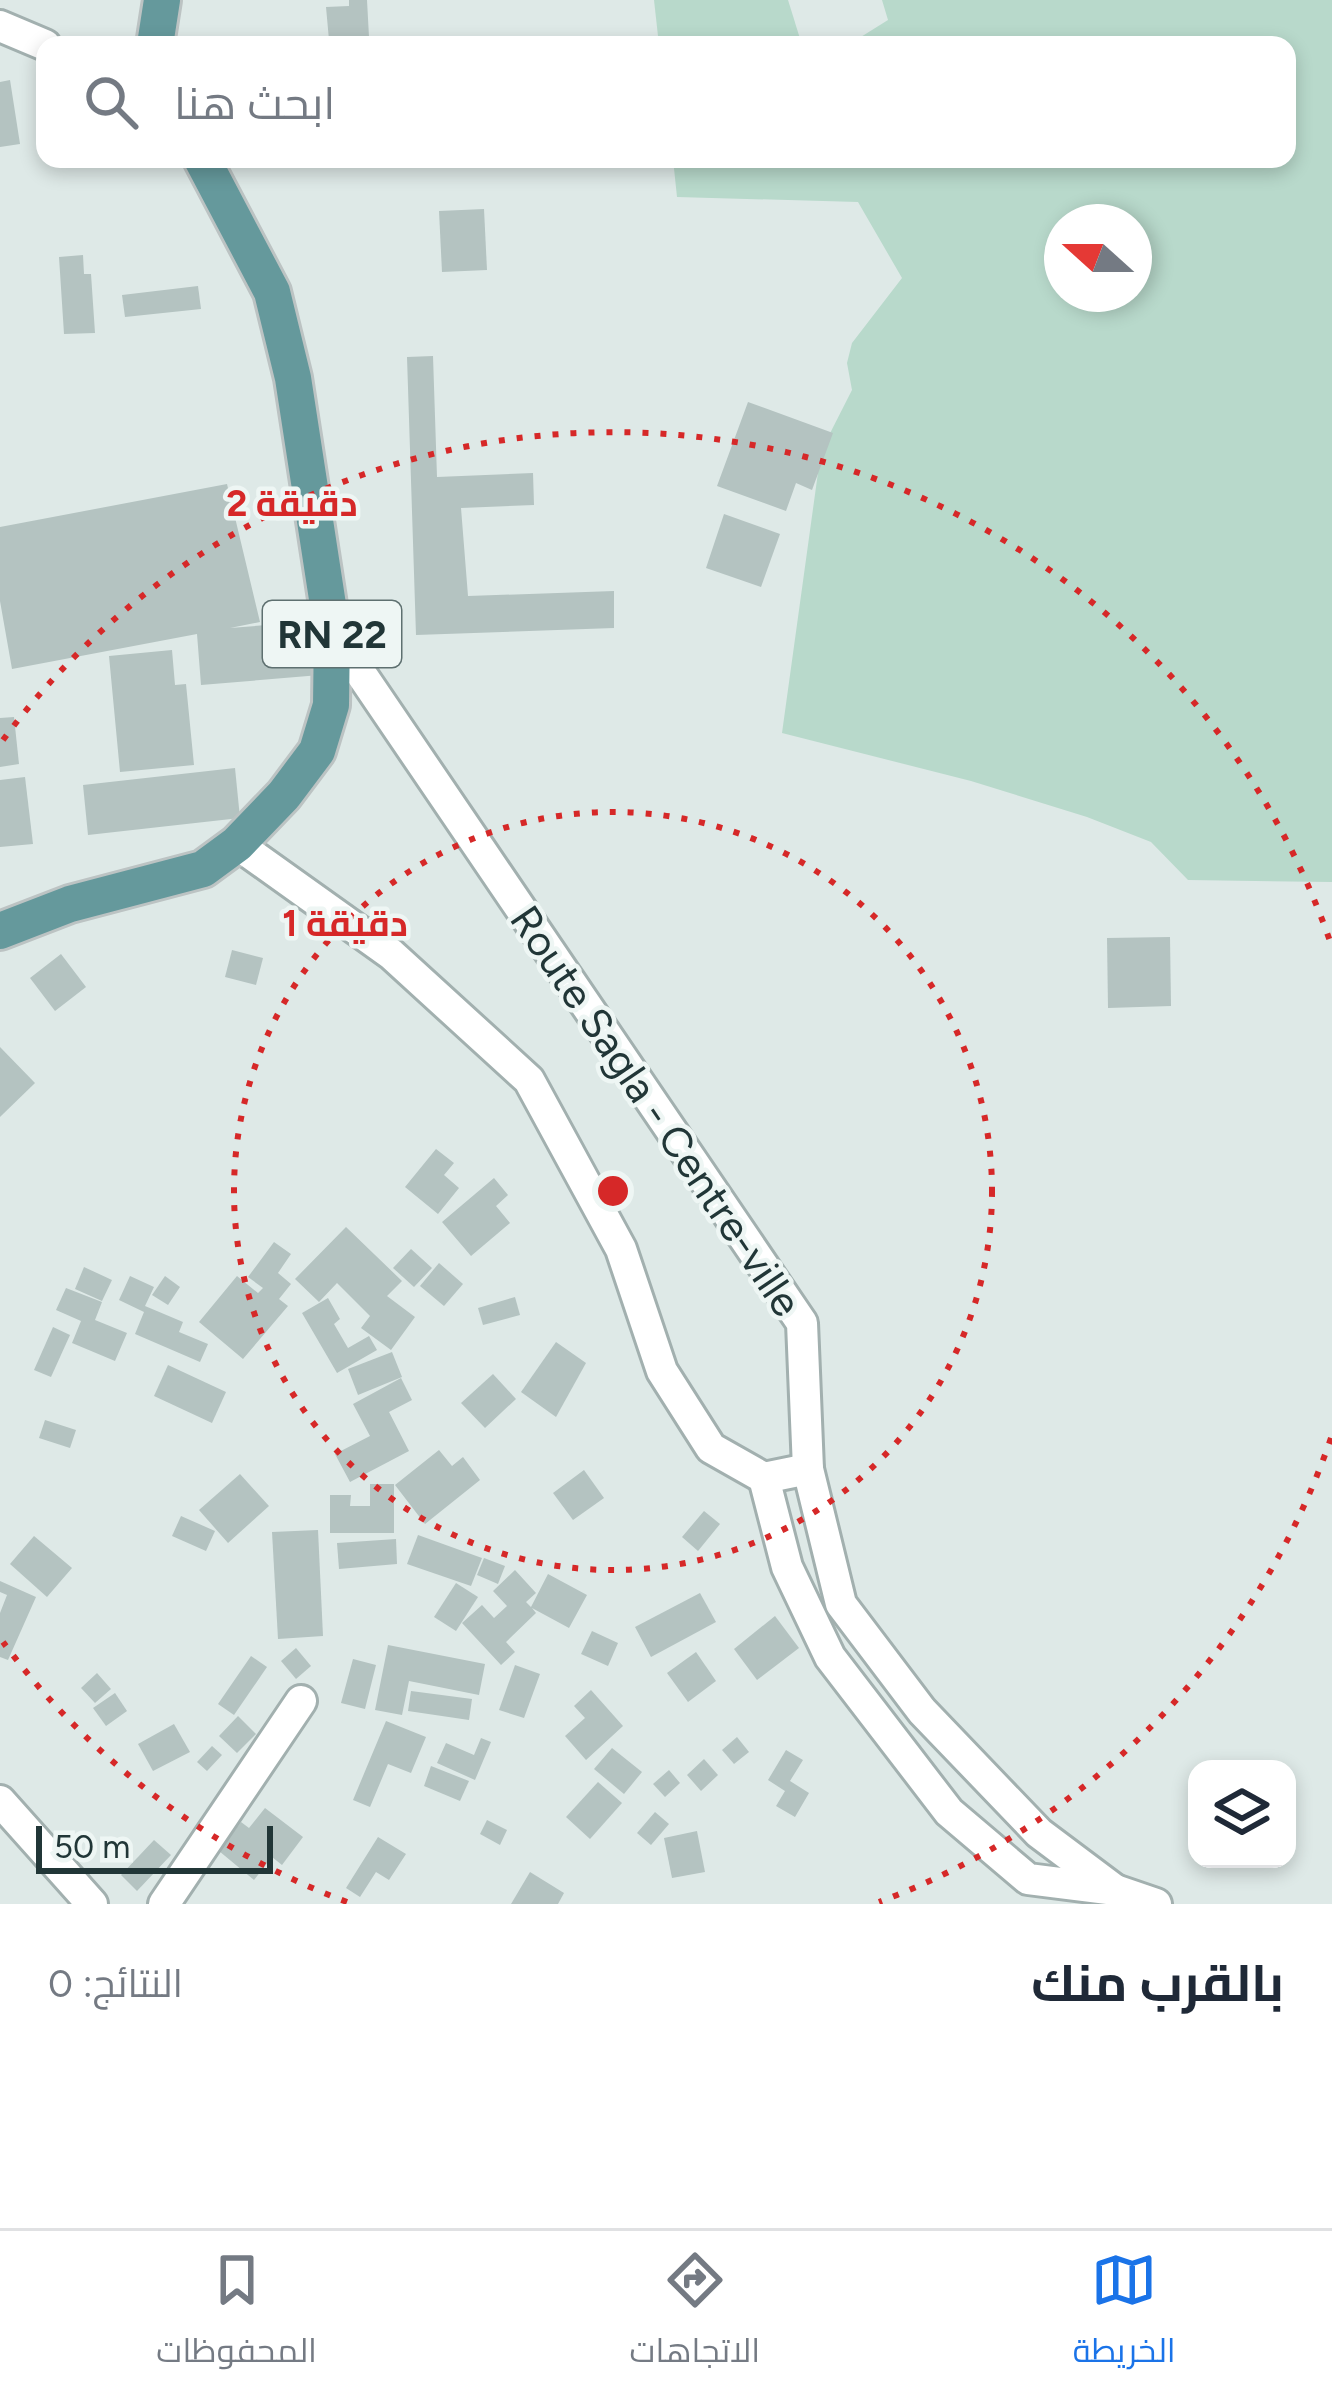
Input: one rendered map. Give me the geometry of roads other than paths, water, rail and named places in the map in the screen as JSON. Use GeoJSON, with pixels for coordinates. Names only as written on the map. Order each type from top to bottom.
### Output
{"type":"FeatureCollection","features":[{"type":"Feature","properties":{"kind":"main road"},"geometry":{"type":"LineString","coordinates":[[156,36],[162,0]]}},
{"type":"Feature","properties":{"kind":"main road","name":"RN 22"},"geometry":{"type":"LineString","coordinates":[[0,931],[70,904],[203,869],[237,844],[284,795],[317,751],[331,705],[332,631],[293,378],[272,292],[206,168]]}},
{"type":"Feature","properties":{"kind":"street"},"geometry":{"type":"LineString","coordinates":[[0,26],[36,41]]}},
{"type":"Feature","properties":{"kind":"street","name":"Route Sagla - Centre-ville"},"geometry":{"type":"LineString","coordinates":[[332,631],[802,1323],[808,1468],[842,1604],[922,1711],[1040,1833],[1115,1890]]}},
{"type":"Feature","properties":{"kind":"street"},"geometry":{"type":"LineString","coordinates":[[237,844],[391,955],[529,1080],[621,1250],[662,1371],[711,1448],[764,1478],[808,1468]]}},
{"type":"Feature","properties":{"kind":"street","name":"Route Sagla - Centre-ville"},"geometry":{"type":"LineString","coordinates":[[764,1478],[787,1567],[830,1657],[949,1812],[1028,1879],[1115,1890],[1156,1904]]}},
{"type":"Feature","properties":{"kind":"street"},"geometry":{"type":"LineString","coordinates":[[164,1904],[301,1701]]}},
{"type":"Feature","properties":{"kind":"street"},"geometry":{"type":"LineString","coordinates":[[0,1801],[92,1904]]}}]}
